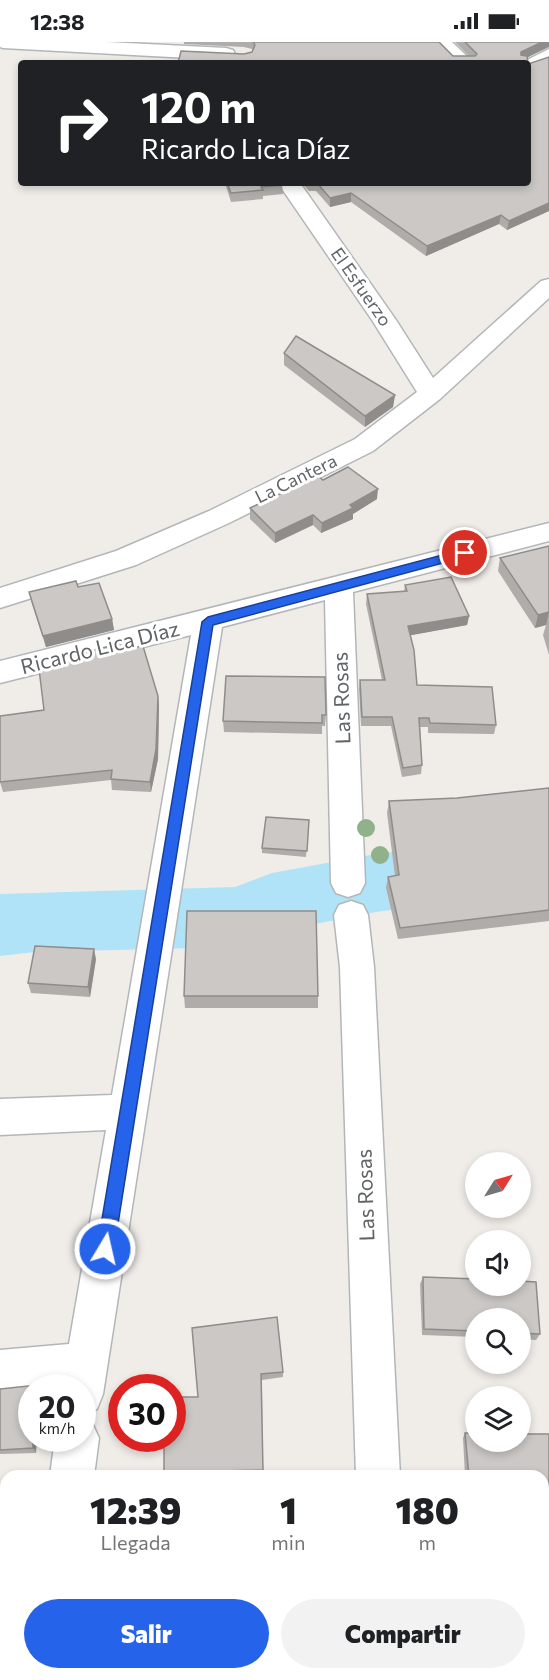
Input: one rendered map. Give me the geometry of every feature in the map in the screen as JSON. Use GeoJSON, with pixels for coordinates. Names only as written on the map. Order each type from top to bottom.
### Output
{"type":"FeatureCollection","features":[{"type":"Feature","properties":{"kind":"street"},"geometry":{"type":"LineString","coordinates":[[3,42],[241,48]]}},
{"type":"Feature","properties":{"kind":"street"},"geometry":{"type":"LineString","coordinates":[[441,42],[462,60]]}},
{"type":"Feature","properties":{"kind":"street"},"geometry":{"type":"LineString","coordinates":[[531,64],[549,55]]}},
{"type":"Feature","properties":{"kind":"street","name":"El Esfuerzo"},"geometry":{"type":"LineString","coordinates":[[291,186],[384,320],[431,394]]}},
{"type":"Feature","properties":{"kind":"street","name":"La Cantera"},"geometry":{"type":"LineString","coordinates":[[0,598],[126,558],[219,517],[364,445],[431,394],[549,286]]}},
{"type":"Feature","properties":{"kind":"street","name":"Ricardo Lica Díaz"},"geometry":{"type":"LineString","coordinates":[[0,672],[208,622],[339,585],[549,532]]}},
{"type":"Feature","properties":{"kind":"street","name":"Las Rosas"},"geometry":{"type":"LineString","coordinates":[[339,585],[349,899],[357,979],[378,1470]]}},
{"type":"Feature","properties":{"kind":"street"},"geometry":{"type":"LineString","coordinates":[[85,1374],[208,622]]}},
{"type":"Feature","properties":{"kind":"street"},"geometry":{"type":"LineString","coordinates":[[0,1117],[128,1112]]}},
{"type":"Feature","properties":{"kind":"street"},"geometry":{"type":"LineString","coordinates":[[0,1371],[32,1374]]}},
{"type":"Feature","properties":{"kind":"street"},"geometry":{"type":"LineString","coordinates":[[73,1470],[75,1452]]}},
{"type":"Feature","properties":{"kind":"building"},"geometry":{"type":"Polygon","coordinates":[[[253,42],[439,42],[453,56],[475,56],[477,54],[465,42],[542,42],[521,52],[521,55],[527,56],[528,60],[179,60],[181,51],[244,54],[252,52],[255,45],[253,42]]]}},
{"type":"Feature","properties":{"kind":"building"},"geometry":{"type":"Polygon","coordinates":[[[549,57],[549,203],[509,221],[501,215],[427,246],[351,193],[330,198],[320,186],[531,186],[531,63],[549,57]]]}},
{"type":"Feature","properties":{"kind":"building"},"geometry":{"type":"Polygon","coordinates":[[[228,186],[272,186],[261,187],[263,190],[231,193],[228,186]]]}},
{"type":"Feature","properties":{"kind":"building"},"geometry":{"type":"Polygon","coordinates":[[[296,336],[395,395],[365,416],[284,353],[296,336]]]}},
{"type":"Feature","properties":{"kind":"building"},"geometry":{"type":"Polygon","coordinates":[[[348,467],[378,489],[350,505],[353,508],[322,523],[313,515],[275,533],[250,508],[318,476],[323,480],[348,467]]]}},
{"type":"Feature","properties":{"kind":"building"},"geometry":{"type":"Polygon","coordinates":[[[549,546],[549,612],[538,615],[500,558],[549,546]]]}},
{"type":"Feature","properties":{"kind":"building"},"geometry":{"type":"Polygon","coordinates":[[[451,577],[469,616],[408,626],[414,650],[417,685],[492,687],[496,725],[430,723],[429,718],[419,718],[422,765],[403,768],[392,717],[362,717],[360,680],[385,680],[367,594],[407,591],[405,585],[451,577]]]}},
{"type":"Feature","properties":{"kind":"building"},"geometry":{"type":"Polygon","coordinates":[[[76,581],[78,587],[99,583],[112,619],[43,636],[29,592],[76,581]]]}},
{"type":"Feature","properties":{"kind":"building"},"geometry":{"type":"Polygon","coordinates":[[[122,643],[124,649],[143,646],[158,696],[156,749],[150,782],[111,779],[112,770],[0,782],[0,716],[44,710],[39,669],[53,667],[51,661],[122,643]]]}},
{"type":"Feature","properties":{"kind":"building"},"geometry":{"type":"Polygon","coordinates":[[[226,676],[325,677],[326,715],[322,715],[322,723],[223,721],[226,676]]]}},
{"type":"Feature","properties":{"kind":"building"},"geometry":{"type":"Polygon","coordinates":[[[549,788],[549,910],[400,928],[388,877],[399,875],[389,801],[457,798],[549,788]]]}},
{"type":"Feature","properties":{"kind":"building"},"geometry":{"type":"Polygon","coordinates":[[[266,817],[309,820],[307,851],[262,848],[266,817]]]}},
{"type":"Feature","properties":{"kind":"building"},"geometry":{"type":"Polygon","coordinates":[[[187,911],[316,911],[318,996],[184,996],[187,911]]]}},
{"type":"Feature","properties":{"kind":"building"},"geometry":{"type":"Polygon","coordinates":[[[35,946],[94,949],[88,987],[28,983],[35,946]]]}},
{"type":"Feature","properties":{"kind":"building"},"geometry":{"type":"Polygon","coordinates":[[[423,1277],[465,1279],[465,1296],[531,1296],[531,1282],[536,1282],[540,1334],[531,1334],[531,1308],[465,1308],[465,1331],[424,1329],[423,1277]]]}},
{"type":"Feature","properties":{"kind":"building"},"geometry":{"type":"Polygon","coordinates":[[[277,1317],[283,1372],[261,1374],[263,1470],[164,1470],[164,1452],[186,1452],[186,1397],[198,1397],[192,1328],[277,1317]]]}},
{"type":"Feature","properties":{"kind":"building"},"geometry":{"type":"Polygon","coordinates":[[[18,1387],[18,1449],[0,1450],[0,1389],[18,1387]]]}},
{"type":"Feature","properties":{"kind":"building"},"geometry":{"type":"Polygon","coordinates":[[[531,1434],[549,1434],[549,1470],[468,1470],[467,1452],[531,1452],[531,1434]]]}},
{"type":"Feature","properties":{"kind":"waterway"},"geometry":{"type":"LineString","coordinates":[[0,925],[35,922],[238,917],[272,903],[376,883],[549,860]]}},
{"type":"Feature","properties":{"kind":"route"},"geometry":{"type":"LineString","coordinates":[[105,1249],[208,622],[465,553]]}}]}
